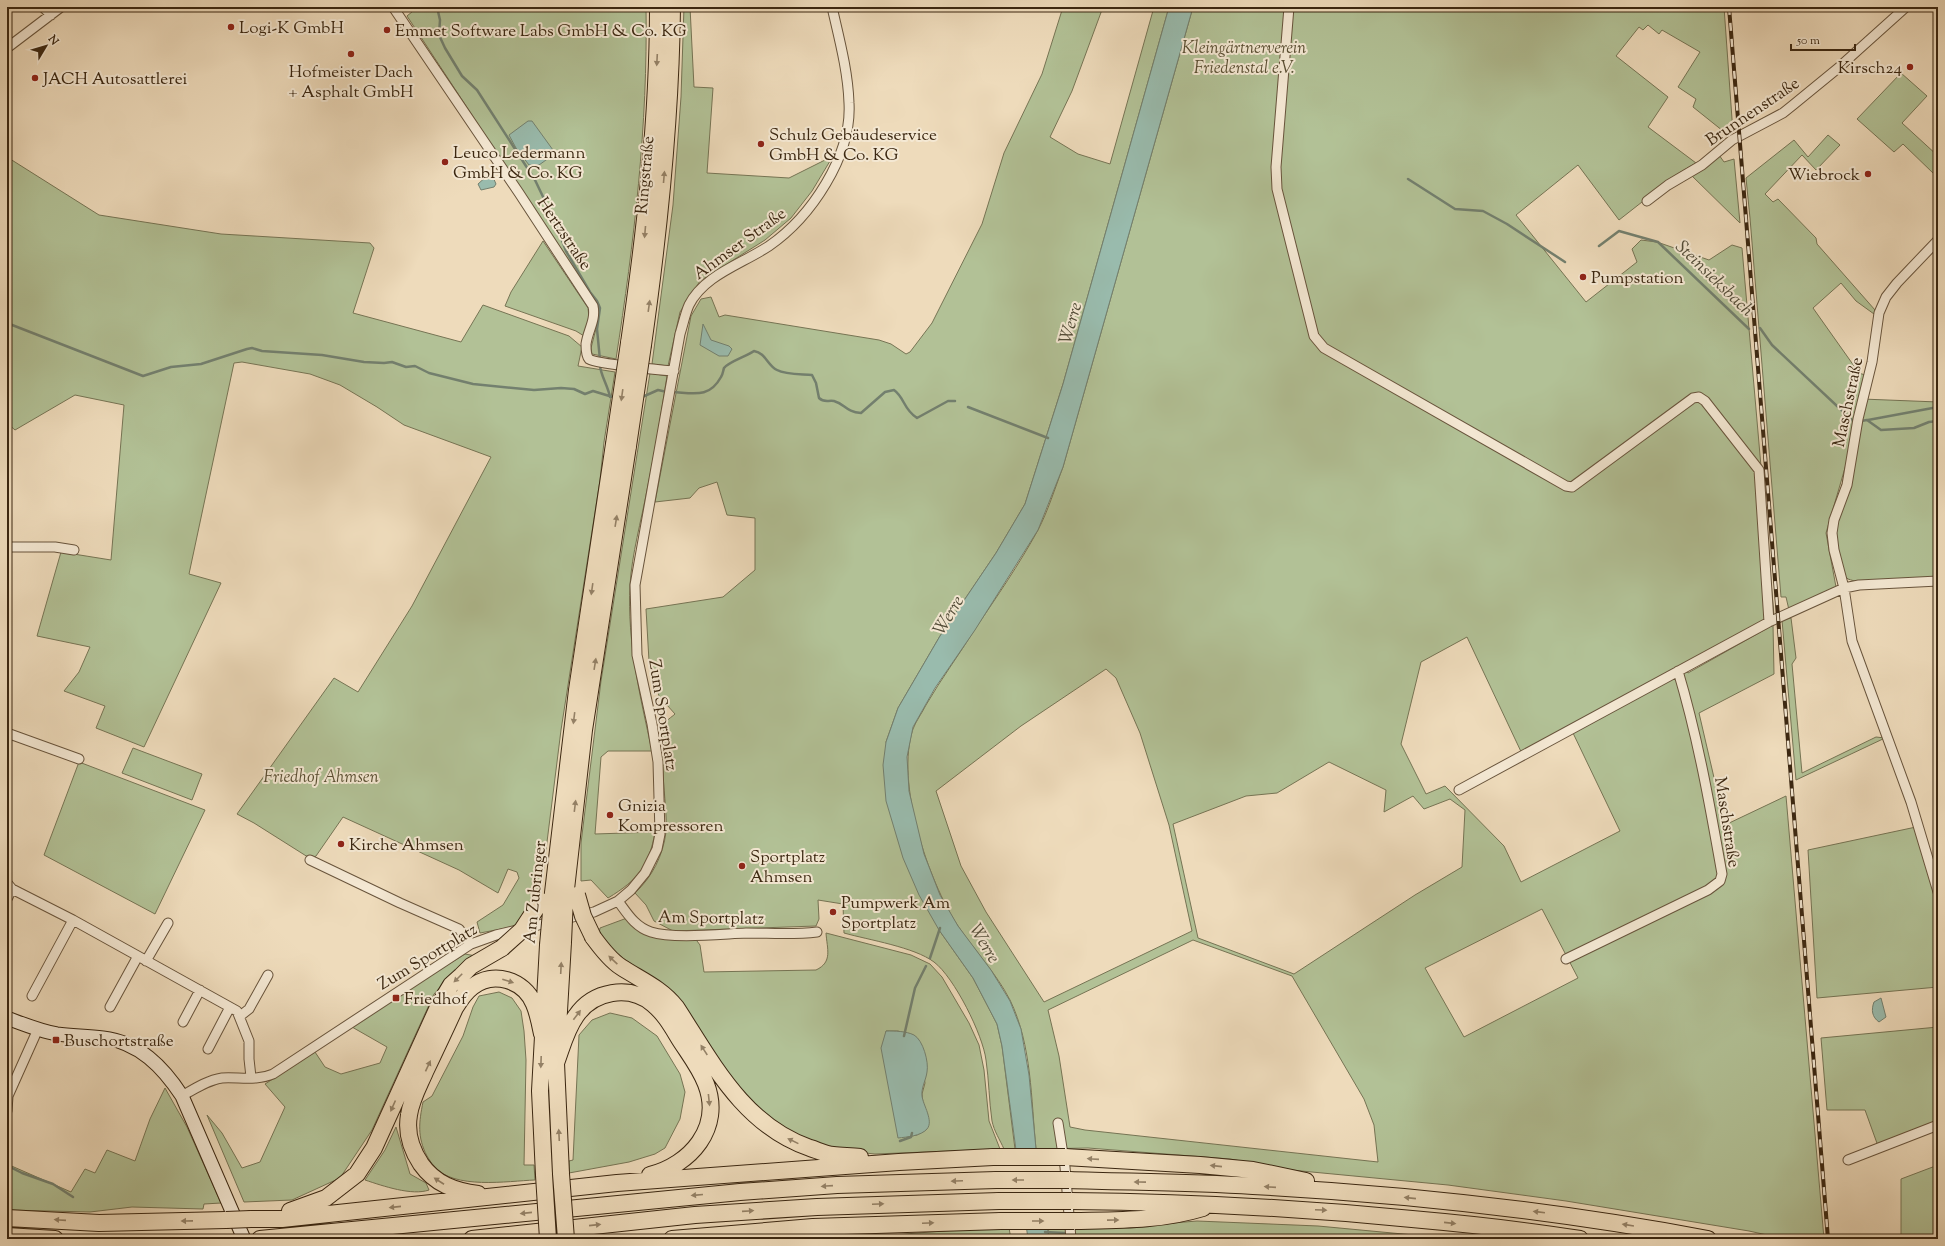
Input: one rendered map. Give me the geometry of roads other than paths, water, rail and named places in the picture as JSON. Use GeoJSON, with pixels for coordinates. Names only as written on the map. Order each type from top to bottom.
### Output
{"type":"FeatureCollection","features":[{"type":"Feature","properties":{"kind":"highway","name":"Ringstraße"},"geometry":{"type":"LineString","coordinates":[[636,344],[652,152],[658,50],[658,7]]}},
{"type":"Feature","properties":{"kind":"highway","name":"Ringstraße"},"geometry":{"type":"LineString","coordinates":[[636,344],[656,252],[666,155],[672,71],[672,7]]}},
{"type":"Feature","properties":{"kind":"highway"},"geometry":{"type":"LineString","coordinates":[[621,445],[636,344]]}},
{"type":"Feature","properties":{"kind":"highway","name":"Am Zubringer"},"geometry":{"type":"LineString","coordinates":[[548,1239],[540,1091],[542,1034],[555,943],[564,847],[597,551],[621,445]]}},
{"type":"Feature","properties":{"kind":"highway","name":"Am Zubringer"},"geometry":{"type":"LineString","coordinates":[[564,847],[584,730],[610,560],[621,445]]}},
{"type":"Feature","properties":{"kind":"highway"},"geometry":{"type":"LineString","coordinates":[[251,1219],[303,1208],[326,1198],[357,1174],[374,1148],[439,1005],[452,985],[471,966],[502,948],[559,898],[564,847]]}},
{"type":"Feature","properties":{"kind":"highway"},"geometry":{"type":"LineString","coordinates":[[559,898],[583,916],[593,937],[610,958],[620,967],[652,984],[668,996],[733,1094],[757,1118],[778,1134],[802,1145],[832,1155],[886,1158],[899,1162]]}},
{"type":"Feature","properties":{"kind":"highway","name":"Am Zubringer"},"geometry":{"type":"LineString","coordinates":[[555,943],[556,1063],[561,1174],[566,1239]]}},
{"type":"Feature","properties":{"kind":"highway"},"geometry":{"type":"LineString","coordinates":[[504,1196],[465,1192],[453,1189],[438,1182],[417,1158],[410,1142],[409,1114],[414,1098],[455,1008],[463,995],[473,986],[483,980],[498,978],[509,980],[519,986],[529,994],[534,1004],[542,1034]]}},
{"type":"Feature","properties":{"kind":"highway"},"geometry":{"type":"LineString","coordinates":[[556,1063],[568,1030],[576,1015],[586,1004],[596,997],[611,992],[626,992],[642,996],[664,1015],[698,1068],[706,1086],[709,1102],[709,1119],[699,1144],[688,1156],[663,1172],[617,1183]]}},
{"type":"Feature","properties":{"kind":"highway"},"geometry":{"type":"LineString","coordinates":[[7,1218],[99,1222],[282,1219],[617,1183],[899,1162],[993,1157],[1066,1157],[1200,1164],[1253,1170],[1364,1193]]}},
{"type":"Feature","properties":{"kind":"highway"},"geometry":{"type":"LineString","coordinates":[[260,1239],[740,1192],[837,1185],[996,1180],[1069,1180],[1252,1186],[1364,1193],[1538,1212],[1654,1229],[1708,1239]]}},
{"type":"Feature","properties":{"kind":"highway"},"geometry":{"type":"LineString","coordinates":[[472,1239],[703,1214],[817,1206],[999,1201],[1155,1201],[1324,1210],[1484,1226],[1580,1239]]}},
{"type":"Feature","properties":{"kind":"highway"},"geometry":{"type":"LineString","coordinates":[[672,1239],[762,1231],[875,1224],[1138,1220],[1172,1216],[1213,1205]]}},
{"type":"Feature","properties":{"kind":"highway"},"geometry":{"type":"LineString","coordinates":[[817,1239],[875,1224]]}},
{"type":"Feature","properties":{"kind":"highway"},"geometry":{"type":"LineString","coordinates":[[7,1236],[55,1239]]}},
{"type":"Feature","properties":{"kind":"main road"},"geometry":{"type":"LineString","coordinates":[[7,1018],[56,1034],[116,1041],[138,1050],[159,1066],[169,1076],[182,1096],[244,1239]]}},
{"type":"Feature","properties":{"kind":"street"},"geometry":{"type":"LineString","coordinates":[[43,7],[51,15]]}},
{"type":"Feature","properties":{"kind":"street"},"geometry":{"type":"LineString","coordinates":[[7,48],[62,7]]}},
{"type":"Feature","properties":{"kind":"street","name":"Hertzstraße"},"geometry":{"type":"LineString","coordinates":[[393,7],[523,199],[593,306],[594,319],[586,345],[587,356],[592,360],[674,374]]}},
{"type":"Feature","properties":{"kind":"street","name":"Ahmser Straße"},"geometry":{"type":"LineString","coordinates":[[635,585],[668,408],[680,334],[689,306],[703,287],[769,246],[786,233],[817,198],[837,161],[844,140],[850,104],[848,83],[832,7]]}},
{"type":"Feature","properties":{"kind":"street"},"geometry":{"type":"LineString","coordinates":[[1289,7],[1276,167],[1277,189],[1314,336],[1318,342],[1331,352],[1566,486],[1572,487],[1693,398],[1699,397],[1704,401],[1759,470],[1768,582],[1769,622]]}},
{"type":"Feature","properties":{"kind":"street","name":"Brunnenstraße"},"geometry":{"type":"LineString","coordinates":[[1647,201],[1668,185],[1702,165],[1732,140],[1788,109],[1837,69],[1906,7]]}},
{"type":"Feature","properties":{"kind":"street","name":"Maschstraße"},"geometry":{"type":"LineString","coordinates":[[1938,240],[1897,283],[1886,297],[1879,313],[1872,362],[1858,419],[1847,484],[1833,527],[1834,550],[1844,588],[1852,641],[1911,802],[1938,892]]}},
{"type":"Feature","properties":{"kind":"street"},"geometry":{"type":"LineString","coordinates":[[7,547],[55,547],[74,550]]}},
{"type":"Feature","properties":{"kind":"street"},"geometry":{"type":"LineString","coordinates":[[1459,790],[1769,622],[1844,588],[1859,585],[1938,581]]}},
{"type":"Feature","properties":{"kind":"street","name":"Zum Sportplatz"},"geometry":{"type":"LineString","coordinates":[[182,1096],[211,1081],[221,1078],[262,1078],[273,1074],[471,944],[496,935],[594,912],[618,901],[635,886],[645,873],[657,849],[660,834],[658,762],[652,724],[637,655],[635,585]]}},
{"type":"Feature","properties":{"kind":"street","name":"Maschstraße"},"geometry":{"type":"LineString","coordinates":[[1566,959],[1708,890],[1720,881],[1722,874],[1703,766],[1689,705],[1678,671]]}},
{"type":"Feature","properties":{"kind":"street"},"geometry":{"type":"LineString","coordinates":[[7,733],[79,759]]}},
{"type":"Feature","properties":{"kind":"street"},"geometry":{"type":"LineString","coordinates":[[310,860],[459,929],[471,944]]}},
{"type":"Feature","properties":{"kind":"street"},"geometry":{"type":"LineString","coordinates":[[7,899],[10,886],[230,1007],[240,1016],[249,1041],[251,1077]]}},
{"type":"Feature","properties":{"kind":"street","name":"Am Sportplatz"},"geometry":{"type":"LineString","coordinates":[[618,901],[636,924],[652,932],[669,935],[748,933],[794,935],[817,932]]}},
{"type":"Feature","properties":{"kind":"street"},"geometry":{"type":"LineString","coordinates":[[32,996],[73,920]]}},
{"type":"Feature","properties":{"kind":"street"},"geometry":{"type":"LineString","coordinates":[[110,1008],[142,958],[168,923]]}},
{"type":"Feature","properties":{"kind":"street"},"geometry":{"type":"LineString","coordinates":[[240,1016],[249,1009],[268,975]]}},
{"type":"Feature","properties":{"kind":"street"},"geometry":{"type":"LineString","coordinates":[[183,1022],[200,990]]}},
{"type":"Feature","properties":{"kind":"street"},"geometry":{"type":"LineString","coordinates":[[208,1049],[230,1007]]}},
{"type":"Feature","properties":{"kind":"street"},"geometry":{"type":"LineString","coordinates":[[7,1111],[8,1096],[38,1029]]}},
{"type":"Feature","properties":{"kind":"street"},"geometry":{"type":"LineString","coordinates":[[1058,1123],[1065,1167],[1072,1239]]}},
{"type":"Feature","properties":{"kind":"street"},"geometry":{"type":"LineString","coordinates":[[1848,1160],[1938,1125]]}},
{"type":"Feature","properties":{"kind":"waterway"},"geometry":{"type":"LineString","coordinates":[[437,7],[440,20],[439,35],[445,48],[462,76],[477,90],[535,180],[556,224],[566,251],[590,292],[597,301],[600,308],[597,329],[600,360]]}},
{"type":"Feature","properties":{"kind":"waterway","name":"Steinsieksbach"},"geometry":{"type":"LineString","coordinates":[[1408,179],[1455,209],[1483,211],[1507,224],[1565,262]]}},
{"type":"Feature","properties":{"kind":"waterway","name":"Steinsieksbach"},"geometry":{"type":"LineString","coordinates":[[1599,246],[1619,231],[1658,242],[1749,329]]}},
{"type":"Feature","properties":{"kind":"waterway"},"geometry":{"type":"LineString","coordinates":[[7,323],[143,376],[171,367],[201,364],[252,348],[262,351],[322,355],[364,362],[392,362],[406,367],[415,366],[429,373],[473,384],[534,390],[561,388],[574,389],[585,394],[593,391],[616,398]]}},
{"type":"Feature","properties":{"kind":"waterway","name":"Steinsieksbach"},"geometry":{"type":"LineString","coordinates":[[1760,328],[1772,345],[1853,421]]}},
{"type":"Feature","properties":{"kind":"waterway"},"geometry":{"type":"LineString","coordinates":[[672,392],[706,392],[716,384],[722,376],[726,366],[754,351],[761,354],[774,368],[781,372],[789,374],[812,375],[816,383],[819,398],[821,400],[838,402],[849,410],[856,412],[861,413],[885,392],[894,390],[898,393],[912,415],[917,418],[948,401],[955,401]]}},
{"type":"Feature","properties":{"kind":"waterway"},"geometry":{"type":"LineString","coordinates":[[600,365],[610,397]]}},
{"type":"Feature","properties":{"kind":"waterway"},"geometry":{"type":"LineString","coordinates":[[640,398],[658,390],[667,392]]}},
{"type":"Feature","properties":{"kind":"waterway"},"geometry":{"type":"LineString","coordinates":[[968,407],[1048,438]]}},
{"type":"Feature","properties":{"kind":"waterway","name":"Steinsieksbach"},"geometry":{"type":"LineString","coordinates":[[1868,420],[1938,407]]}},
{"type":"Feature","properties":{"kind":"waterway","name":"Steinsieksbach"},"geometry":{"type":"LineString","coordinates":[[1861,421],[1867,420],[1881,430],[1914,428],[1929,422],[1938,421]]}},
{"type":"Feature","properties":{"kind":"waterway"},"geometry":{"type":"LineString","coordinates":[[930,958],[940,928]]}},
{"type":"Feature","properties":{"kind":"waterway"},"geometry":{"type":"LineString","coordinates":[[904,1036],[915,988],[926,966]]}},
{"type":"Feature","properties":{"kind":"waterway"},"geometry":{"type":"LineString","coordinates":[[900,1141],[911,1137],[912,1133]]}},
{"type":"Feature","properties":{"kind":"waterway"},"geometry":{"type":"LineString","coordinates":[[8,1166],[22,1173],[53,1184],[73,1197]]}},
{"type":"Feature","properties":{"kind":"waterway"},"geometry":{"type":"LineString","coordinates":[[1045,1232],[1065,1233]]}},
{"type":"Feature","properties":{"kind":"waterway"},"geometry":{"type":"LineString","coordinates":[[1085,1238],[1244,1239]]}},
{"type":"Feature","properties":{"kind":"railway"},"geometry":{"type":"LineString","coordinates":[[1729,7],[1828,1239]]}},
{"type":"Feature","properties":{"kind":"place","name":"Logi-K GmbH"},"geometry":{"type":"Point","coordinates":[231,27]}},
{"type":"Feature","properties":{"kind":"place","name":"Emmet Software Labs GmbH & Co. KG"},"geometry":{"type":"Point","coordinates":[387,30]}},
{"type":"Feature","properties":{"kind":"place","name":"Hofmeister Dach + Asphalt GmbH"},"geometry":{"type":"Point","coordinates":[351,54]}},
{"type":"Feature","properties":{"kind":"place","name":"Kirsch24"},"geometry":{"type":"Point","coordinates":[1910,67]}},
{"type":"Feature","properties":{"kind":"place","name":"JACH Autosattlerei"},"geometry":{"type":"Point","coordinates":[35,78]}},
{"type":"Feature","properties":{"kind":"place","name":"Schulz Gebäudeservice GmbH & Co. KG"},"geometry":{"type":"Point","coordinates":[761,144]}},
{"type":"Feature","properties":{"kind":"place","name":"Leuco Ledermann GmbH & Co. KG"},"geometry":{"type":"Point","coordinates":[445,162]}},
{"type":"Feature","properties":{"kind":"place","name":"Wiebrock"},"geometry":{"type":"Point","coordinates":[1868,174]}},
{"type":"Feature","properties":{"kind":"place","name":"Pumpstation"},"geometry":{"type":"Point","coordinates":[1583,277]}},
{"type":"Feature","properties":{"kind":"place","name":"Gnizia Kompressoren"},"geometry":{"type":"Point","coordinates":[610,815]}},
{"type":"Feature","properties":{"kind":"place","name":"Kirche Ahmsen"},"geometry":{"type":"Point","coordinates":[341,844]}},
{"type":"Feature","properties":{"kind":"place","name":"Sportplatz Ahmsen"},"geometry":{"type":"Point","coordinates":[742,866]}},
{"type":"Feature","properties":{"kind":"place","name":"Pumpwerk Am Sportplatz"},"geometry":{"type":"Point","coordinates":[833,912]}},
{"type":"Feature","properties":{"kind":"place","name":"Friedhof"},"geometry":{"type":"Point","coordinates":[396,998]}},
{"type":"Feature","properties":{"kind":"place","name":"Buschortstraße"},"geometry":{"type":"Point","coordinates":[56,1040]}},
{"type":"Feature","properties":{"kind":"park label","name":"Kleingärtnerverein Friedenstal e.V."},"geometry":{"type":"Point","coordinates":[1244,57]}},
{"type":"Feature","properties":{"kind":"park label","name":"Friedhof Ahmsen"},"geometry":{"type":"Point","coordinates":[321,776]}},
{"type":"Feature","properties":{"kind":"water label","name":"Werre"},"geometry":{"type":"Point","coordinates":[1070,323]}},
{"type":"Feature","properties":{"kind":"water label","name":"Werre"},"geometry":{"type":"Point","coordinates":[948,615]}},
{"type":"Feature","properties":{"kind":"water label","name":"Werre"},"geometry":{"type":"Point","coordinates":[985,943]}}]}
